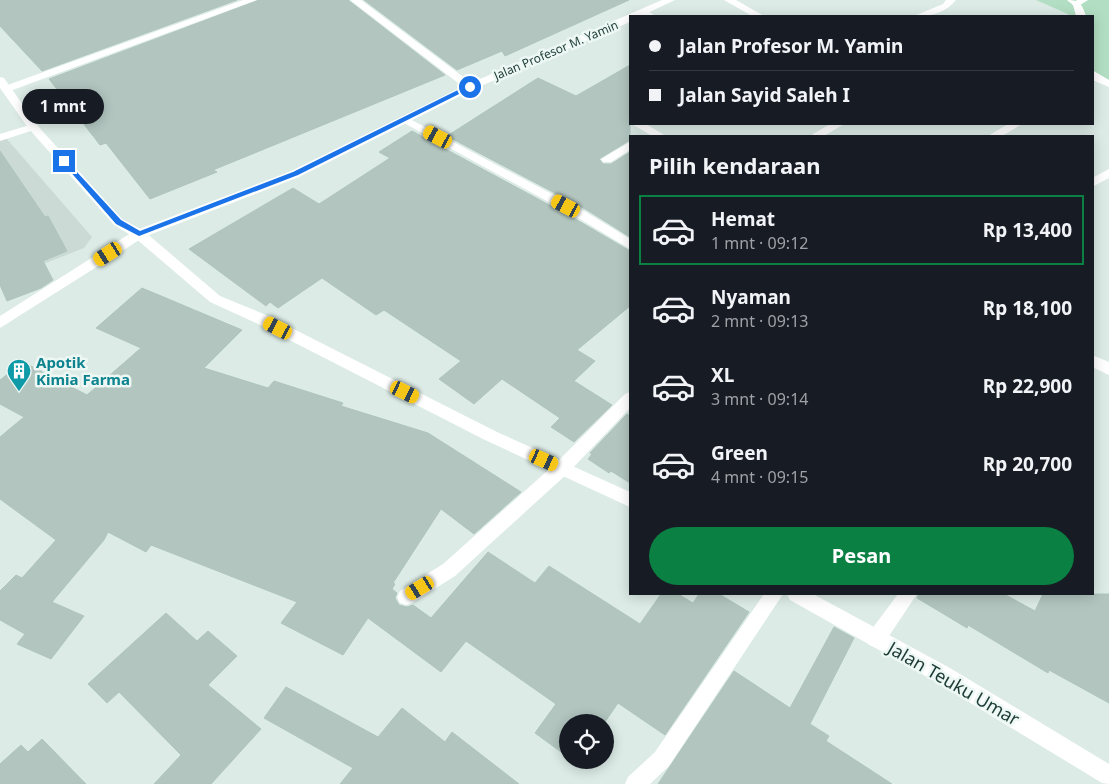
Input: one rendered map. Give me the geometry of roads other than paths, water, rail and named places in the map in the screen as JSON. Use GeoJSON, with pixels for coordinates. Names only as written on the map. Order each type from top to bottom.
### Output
{"type":"FeatureCollection","features":[{"type":"Feature","properties":{"kind":"street"},"geometry":{"type":"LineString","coordinates":[[252,0],[3,84],[34,128],[118,222],[139,234],[215,298],[261,319],[491,436],[629,500]]}},
{"type":"Feature","properties":{"kind":"street"},"geometry":{"type":"LineString","coordinates":[[355,0],[470,87]]}},
{"type":"Feature","properties":{"kind":"street","name":"Jalan Profesor M. Yamin"},"geometry":{"type":"LineString","coordinates":[[647,14],[670,0]]}},
{"type":"Feature","properties":{"kind":"street"},"geometry":{"type":"LineString","coordinates":[[729,0],[757,15]]}},
{"type":"Feature","properties":{"kind":"street"},"geometry":{"type":"LineString","coordinates":[[922,15],[946,6],[951,0]]}},
{"type":"Feature","properties":{"kind":"street"},"geometry":{"type":"LineString","coordinates":[[1077,1],[1081,15]]}},
{"type":"Feature","properties":{"kind":"street","name":"Jalan Profesor M. Yamin"},"geometry":{"type":"LineString","coordinates":[[0,324],[139,234],[295,174],[470,87],[629,18]]}},
{"type":"Feature","properties":{"kind":"street"},"geometry":{"type":"LineString","coordinates":[[1094,76],[1109,84]]}},
{"type":"Feature","properties":{"kind":"street"},"geometry":{"type":"LineString","coordinates":[[406,120],[582,215],[629,244]]}},
{"type":"Feature","properties":{"kind":"street"},"geometry":{"type":"LineString","coordinates":[[639,125],[652,135]]}},
{"type":"Feature","properties":{"kind":"street"},"geometry":{"type":"LineString","coordinates":[[818,135],[834,125]]}},
{"type":"Feature","properties":{"kind":"street"},"geometry":{"type":"LineString","coordinates":[[996,135],[1014,125]]}},
{"type":"Feature","properties":{"kind":"street"},"geometry":{"type":"LineString","coordinates":[[0,138],[34,128]]}},
{"type":"Feature","properties":{"kind":"street"},"geometry":{"type":"LineString","coordinates":[[607,159],[629,146]]}},
{"type":"Feature","properties":{"kind":"street"},"geometry":{"type":"LineString","coordinates":[[1094,182],[1109,173]]}},
{"type":"Feature","properties":{"kind":"street"},"geometry":{"type":"LineString","coordinates":[[1094,361],[1109,369]]}},
{"type":"Feature","properties":{"kind":"street"},"geometry":{"type":"LineString","coordinates":[[406,597],[449,570],[562,468],[629,399]]}},
{"type":"Feature","properties":{"kind":"street"},"geometry":{"type":"LineString","coordinates":[[635,784],[662,759],[773,595]]}},
{"type":"Feature","properties":{"kind":"street","name":"Jalan Teuku Umar"},"geometry":{"type":"LineString","coordinates":[[798,595],[943,675],[1109,776]]}},
{"type":"Feature","properties":{"kind":"street"},"geometry":{"type":"LineString","coordinates":[[876,639],[907,595]]}},
{"type":"Feature","properties":{"kind":"place","name":"Apotik Kimia Farma"},"geometry":{"type":"Point","coordinates":[19,392]}}]}
